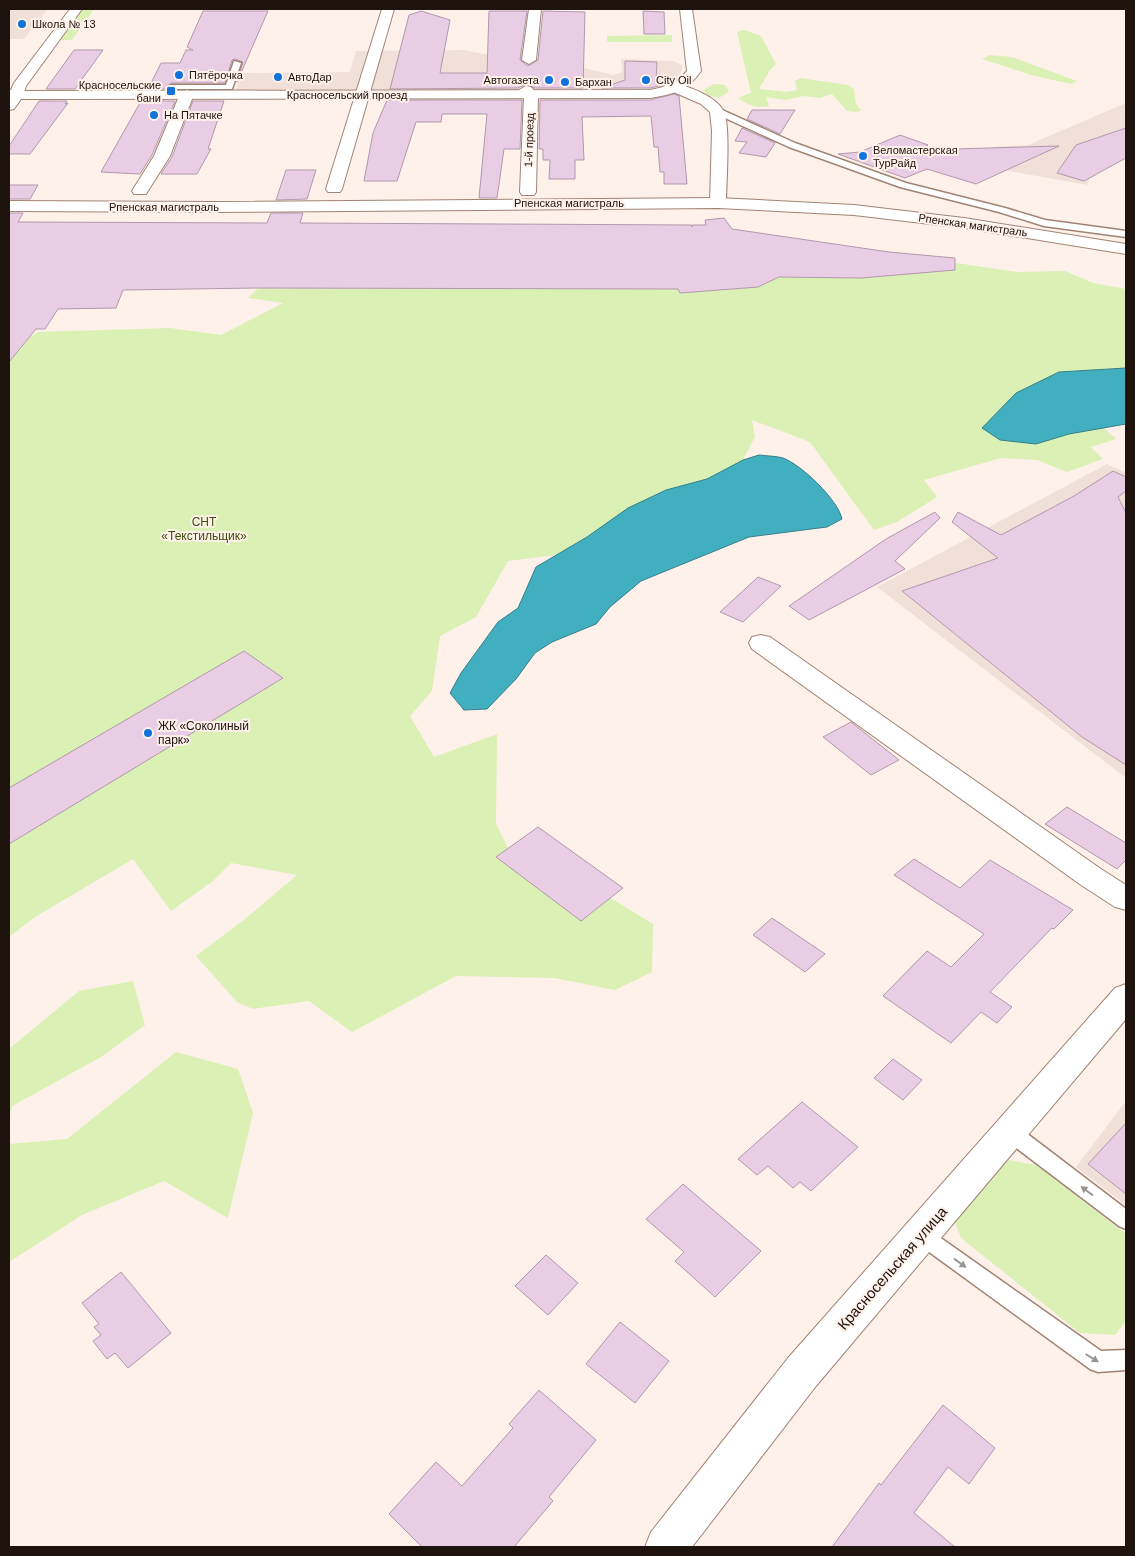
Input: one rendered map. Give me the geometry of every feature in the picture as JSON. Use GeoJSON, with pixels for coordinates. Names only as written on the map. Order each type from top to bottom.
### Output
{"type":"FeatureCollection","features":[{"type":"Feature","properties":{"kind":"street"},"geometry":{"type":"LineString","coordinates":[[12,99],[19,86],[76,9]]}},
{"type":"Feature","properties":{"kind":"street"},"geometry":{"type":"LineString","coordinates":[[334,189],[388,9]]}},
{"type":"Feature","properties":{"kind":"street"},"geometry":{"type":"LineString","coordinates":[[529,60],[535,9]]}},
{"type":"Feature","properties":{"kind":"street"},"geometry":{"type":"LineString","coordinates":[[676,88],[685,84],[694,71],[686,9]]}},
{"type":"Feature","properties":{"kind":"street"},"geometry":{"type":"LineString","coordinates":[[676,88],[706,101],[717,111],[719,131],[718,203]]}},
{"type":"Feature","properties":{"kind":"street","name":"Красносельский проезд"},"geometry":{"type":"LineString","coordinates":[[12,99],[187,94],[649,94],[676,88]]}},
{"type":"Feature","properties":{"kind":"street","name":"1-й проезд"},"geometry":{"type":"LineString","coordinates":[[528,93],[528,192]]}},
{"type":"Feature","properties":{"kind":"street"},"geometry":{"type":"LineString","coordinates":[[140,191],[162,156],[187,94]]}},
{"type":"Feature","properties":{"kind":"street","name":"Рпенская магистраль"},"geometry":{"type":"LineString","coordinates":[[9,206],[215,207],[718,203],[854,210],[964,223],[1126,249]]}},
{"type":"Feature","properties":{"kind":"street"},"geometry":{"type":"LineString","coordinates":[[761,644],[1126,900]]}},
{"type":"Feature","properties":{"kind":"street","name":"Красносельская улица"},"geometry":{"type":"LineString","coordinates":[[666,1547],[802,1372],[1126,997]]}},
{"type":"Feature","properties":{"kind":"lane"},"geometry":{"type":"LineString","coordinates":[[172,87],[229,86],[237,63]]}},
{"type":"Feature","properties":{"kind":"lane"},"geometry":{"type":"LineString","coordinates":[[717,111],[792,145],[903,185],[1002,210],[1044,223],[1126,234]]}},
{"type":"Feature","properties":{"kind":"lane"},"geometry":{"type":"LineString","coordinates":[[1010,1132],[1126,1220]]}},
{"type":"Feature","properties":{"kind":"lane"},"geometry":{"type":"LineString","coordinates":[[920,1235],[1098,1362],[1126,1360]]}},
{"type":"Feature","properties":{"kind":"shaded area","name":"Школа № 13"},"geometry":{"type":"Polygon","coordinates":[[[9,9],[48,9],[24,39],[9,39],[9,9]]]}},
{"type":"Feature","properties":{"kind":"shaded area"},"geometry":{"type":"Polygon","coordinates":[[[464,50],[484,54],[536,54],[533,67],[580,67],[613,75],[622,72],[621,59],[674,61],[683,66],[678,80],[648,90],[235,92],[241,73],[350,72],[356,51],[464,50]]]}},
{"type":"Feature","properties":{"kind":"shaded area"},"geometry":{"type":"Polygon","coordinates":[[[1126,103],[1126,136],[1104,144],[1087,185],[1003,170],[966,158],[993,147],[1028,145],[1126,103]]]}},
{"type":"Feature","properties":{"kind":"shaded area"},"geometry":{"type":"Polygon","coordinates":[[[1107,464],[1126,473],[1126,778],[877,587],[1107,464]]]}},
{"type":"Feature","properties":{"kind":"shaded area"},"geometry":{"type":"Polygon","coordinates":[[[1126,1101],[1126,1205],[1076,1167],[1126,1101]]]}},
{"type":"Feature","properties":{"kind":"green space"},"geometry":{"type":"Polygon","coordinates":[[[80,9],[94,9],[72,40],[61,40],[80,9]]]}},
{"type":"Feature","properties":{"kind":"green space"},"geometry":{"type":"Polygon","coordinates":[[[744,30],[761,36],[776,64],[770,70],[759,89],[787,92],[797,90],[795,81],[800,78],[848,85],[854,89],[856,104],[861,110],[857,112],[847,111],[832,94],[820,98],[804,96],[785,100],[766,97],[769,106],[760,107],[756,107],[738,98],[751,93],[737,32],[744,30]]]}},
{"type":"Feature","properties":{"kind":"green space"},"geometry":{"type":"Polygon","coordinates":[[[672,35],[672,42],[607,42],[607,36],[672,35]]]}},
{"type":"Feature","properties":{"kind":"green space"},"geometry":{"type":"Polygon","coordinates":[[[989,55],[1012,57],[1077,81],[1071,84],[1035,76],[982,59],[989,55]]]}},
{"type":"Feature","properties":{"kind":"green space"},"geometry":{"type":"Polygon","coordinates":[[[714,84],[725,85],[729,91],[719,97],[707,95],[703,90],[714,84]]]}},
{"type":"Feature","properties":{"kind":"green space","name":"СНТ «Текстильщик»"},"geometry":{"type":"Polygon","coordinates":[[[950,262],[1017,272],[1065,271],[1093,283],[1126,289],[1126,368],[1059,372],[1036,444],[1069,434],[1104,428],[1116,439],[1091,447],[1103,459],[1067,472],[1037,460],[1001,458],[924,480],[937,497],[897,522],[874,530],[810,442],[752,420],[755,437],[743,460],[707,479],[666,490],[556,555],[508,561],[476,617],[440,636],[432,691],[410,716],[434,757],[497,734],[496,824],[519,870],[591,886],[653,924],[652,972],[615,990],[554,978],[456,976],[352,1032],[309,1001],[253,1009],[237,1002],[196,956],[245,919],[297,875],[231,863],[213,881],[171,911],[133,859],[35,917],[9,937],[9,362],[27,339],[38,332],[170,328],[221,335],[283,303],[248,298],[258,288],[678,289],[680,293],[758,287],[779,277],[861,278],[950,262]]]}},
{"type":"Feature","properties":{"kind":"green space"},"geometry":{"type":"Polygon","coordinates":[[[133,981],[145,1025],[101,1057],[12,1106],[9,1121],[9,1049],[79,991],[133,981]]]}},
{"type":"Feature","properties":{"kind":"green space"},"geometry":{"type":"Polygon","coordinates":[[[176,1052],[238,1069],[253,1113],[228,1218],[164,1181],[82,1215],[9,1262],[9,1144],[67,1139],[176,1052]]]}},
{"type":"Feature","properties":{"kind":"green space"},"geometry":{"type":"Polygon","coordinates":[[[998,1158],[1036,1165],[1126,1234],[1126,1321],[1115,1335],[1080,1333],[961,1238],[951,1212],[998,1158]]]}},
{"type":"Feature","properties":{"kind":"water"},"geometry":{"type":"Polygon","coordinates":[[[1126,368],[1126,424],[1069,434],[1036,444],[1000,440],[982,428],[1016,393],[1059,372],[1126,368]]]}},
{"type":"Feature","properties":{"kind":"water"},"geometry":{"type":"Polygon","coordinates":[[[759,455],[783,458],[800,468],[827,493],[834,502],[842,519],[827,527],[749,537],[641,581],[610,607],[596,624],[552,642],[535,653],[516,679],[487,709],[464,710],[450,693],[461,673],[498,622],[518,608],[536,567],[587,537],[628,508],[666,490],[707,479],[743,460],[759,455]]]}},
{"type":"Feature","properties":{"kind":"building"},"geometry":{"type":"Polygon","coordinates":[[[203,11],[268,11],[237,82],[243,62],[235,59],[232,60],[225,83],[172,83],[166,86],[168,89],[148,89],[161,63],[180,63],[186,50],[193,50],[187,47],[203,11]]]}},
{"type":"Feature","properties":{"kind":"building"},"geometry":{"type":"Polygon","coordinates":[[[421,11],[450,20],[440,73],[487,73],[489,11],[527,11],[520,60],[528,66],[538,60],[543,11],[585,12],[583,88],[535,88],[526,84],[518,88],[390,89],[409,15],[421,11]]]}},
{"type":"Feature","properties":{"kind":"building"},"geometry":{"type":"Polygon","coordinates":[[[643,11],[664,12],[665,34],[644,34],[643,11]]]}},
{"type":"Feature","properties":{"kind":"building"},"geometry":{"type":"Polygon","coordinates":[[[74,50],[103,50],[75,89],[46,89],[74,50]]]}},
{"type":"Feature","properties":{"kind":"building"},"geometry":{"type":"Polygon","coordinates":[[[625,61],[657,62],[656,80],[667,84],[650,88],[602,88],[625,80],[625,61]]]}},
{"type":"Feature","properties":{"kind":"building"},"geometry":{"type":"Polygon","coordinates":[[[674,94],[679,96],[687,184],[664,184],[664,172],[660,172],[658,147],[654,147],[651,116],[582,117],[584,160],[575,160],[575,179],[549,179],[550,160],[543,160],[543,149],[539,149],[540,100],[650,100],[674,94]]]}},
{"type":"Feature","properties":{"kind":"building"},"geometry":{"type":"Polygon","coordinates":[[[387,100],[522,100],[520,149],[504,149],[497,198],[479,198],[487,114],[442,114],[441,122],[416,122],[397,181],[364,181],[373,133],[387,100]]]}},
{"type":"Feature","properties":{"kind":"building"},"geometry":{"type":"Polygon","coordinates":[[[39,101],[67,101],[65,104],[68,103],[30,154],[9,154],[9,146],[39,101]]]}},
{"type":"Feature","properties":{"kind":"building"},"geometry":{"type":"Polygon","coordinates":[[[141,101],[175,101],[152,155],[140,174],[101,172],[141,101]]]}},
{"type":"Feature","properties":{"kind":"building"},"geometry":{"type":"Polygon","coordinates":[[[193,101],[224,101],[208,149],[211,149],[197,174],[161,174],[172,157],[193,101]]]}},
{"type":"Feature","properties":{"kind":"building"},"geometry":{"type":"Polygon","coordinates":[[[752,110],[795,110],[780,134],[747,119],[752,110]]]}},
{"type":"Feature","properties":{"kind":"building"},"geometry":{"type":"Polygon","coordinates":[[[742,128],[775,143],[766,157],[739,153],[747,142],[735,141],[742,128]]]}},
{"type":"Feature","properties":{"kind":"building"},"geometry":{"type":"Polygon","coordinates":[[[1126,128],[1126,158],[1084,181],[1057,173],[1076,145],[1126,128]]]}},
{"type":"Feature","properties":{"kind":"building"},"geometry":{"type":"Polygon","coordinates":[[[900,135],[928,145],[918,150],[1059,146],[976,184],[927,169],[905,178],[838,154],[860,152],[900,135]]]}},
{"type":"Feature","properties":{"kind":"building"},"geometry":{"type":"Polygon","coordinates":[[[286,170],[316,170],[307,199],[276,200],[286,170]]]}},
{"type":"Feature","properties":{"kind":"building"},"geometry":{"type":"Polygon","coordinates":[[[9,185],[38,185],[30,199],[9,199],[9,185]]]}},
{"type":"Feature","properties":{"kind":"building"},"geometry":{"type":"Polygon","coordinates":[[[9,213],[23,213],[18,222],[267,223],[271,213],[303,213],[300,223],[692,225],[692,227],[693,225],[706,225],[705,220],[724,218],[732,229],[889,252],[955,258],[955,270],[861,278],[779,277],[758,287],[680,293],[678,289],[258,288],[123,290],[116,308],[58,309],[45,329],[36,329],[9,362],[9,213]]]}},
{"type":"Feature","properties":{"kind":"building"},"geometry":{"type":"Polygon","coordinates":[[[1113,471],[1126,477],[1126,491],[1118,497],[1126,513],[1126,765],[1082,737],[902,591],[998,558],[952,522],[958,512],[1001,535],[1074,496],[1113,471]]]}},
{"type":"Feature","properties":{"kind":"building"},"geometry":{"type":"Polygon","coordinates":[[[935,512],[940,518],[895,561],[905,569],[809,620],[789,606],[886,539],[935,512]]]}},
{"type":"Feature","properties":{"kind":"building"},"geometry":{"type":"Polygon","coordinates":[[[758,577],[781,586],[743,622],[720,612],[758,577]]]}},
{"type":"Feature","properties":{"kind":"building","name":"ЖК «Соколиный парк»"},"geometry":{"type":"Polygon","coordinates":[[[244,651],[283,678],[9,844],[9,788],[244,651]]]}},
{"type":"Feature","properties":{"kind":"building"},"geometry":{"type":"Polygon","coordinates":[[[851,722],[899,760],[871,775],[823,737],[851,722]]]}},
{"type":"Feature","properties":{"kind":"building"},"geometry":{"type":"Polygon","coordinates":[[[1067,807],[1126,843],[1126,860],[1117,869],[1045,824],[1067,807]]]}},
{"type":"Feature","properties":{"kind":"building"},"geometry":{"type":"Polygon","coordinates":[[[538,827],[623,888],[581,921],[496,857],[538,827]]]}},
{"type":"Feature","properties":{"kind":"building"},"geometry":{"type":"Polygon","coordinates":[[[914,859],[960,888],[990,860],[1073,910],[1054,929],[1052,928],[990,992],[1012,1007],[997,1023],[981,1012],[951,1043],[883,996],[927,951],[951,967],[984,934],[894,875],[914,859]]]}},
{"type":"Feature","properties":{"kind":"building"},"geometry":{"type":"Polygon","coordinates":[[[772,918],[825,954],[805,972],[753,935],[772,918]]]}},
{"type":"Feature","properties":{"kind":"building"},"geometry":{"type":"Polygon","coordinates":[[[893,1059],[922,1080],[903,1100],[874,1078],[893,1059]]]}},
{"type":"Feature","properties":{"kind":"building"},"geometry":{"type":"Polygon","coordinates":[[[802,1102],[858,1147],[811,1191],[800,1182],[793,1188],[768,1166],[757,1175],[738,1159],[802,1102]]]}},
{"type":"Feature","properties":{"kind":"building"},"geometry":{"type":"Polygon","coordinates":[[[1126,1123],[1126,1194],[1088,1164],[1126,1123]]]}},
{"type":"Feature","properties":{"kind":"building"},"geometry":{"type":"Polygon","coordinates":[[[683,1184],[761,1251],[715,1297],[675,1261],[684,1252],[646,1219],[683,1184]]]}},
{"type":"Feature","properties":{"kind":"building"},"geometry":{"type":"Polygon","coordinates":[[[546,1255],[578,1283],[548,1315],[515,1286],[546,1255]]]}},
{"type":"Feature","properties":{"kind":"building"},"geometry":{"type":"Polygon","coordinates":[[[121,1272],[171,1333],[128,1368],[115,1353],[107,1359],[93,1341],[101,1335],[94,1327],[99,1324],[82,1303],[121,1272]]]}},
{"type":"Feature","properties":{"kind":"building"},"geometry":{"type":"Polygon","coordinates":[[[620,1322],[669,1361],[635,1403],[586,1364],[620,1322]]]}},
{"type":"Feature","properties":{"kind":"building"},"geometry":{"type":"Polygon","coordinates":[[[539,1390],[596,1440],[549,1497],[553,1501],[514,1547],[422,1547],[389,1514],[436,1462],[462,1486],[513,1428],[509,1424],[539,1390]]]}},
{"type":"Feature","properties":{"kind":"building"},"geometry":{"type":"Polygon","coordinates":[[[943,1405],[995,1448],[969,1484],[948,1467],[914,1513],[955,1547],[832,1547],[879,1483],[881,1485],[943,1405]]]}},
{"type":"Feature","properties":{"kind":"place","name":"Школа № 13"},"geometry":{"type":"Point","coordinates":[22,24]}},
{"type":"Feature","properties":{"kind":"place","name":"Пятёрочка"},"geometry":{"type":"Point","coordinates":[179,75]}},
{"type":"Feature","properties":{"kind":"place","name":"АвтоДар"},"geometry":{"type":"Point","coordinates":[278,77]}},
{"type":"Feature","properties":{"kind":"place","name":"Автогазета"},"geometry":{"type":"Point","coordinates":[549,80]}},
{"type":"Feature","properties":{"kind":"place","name":"City Oil"},"geometry":{"type":"Point","coordinates":[646,80]}},
{"type":"Feature","properties":{"kind":"place","name":"Бархан"},"geometry":{"type":"Point","coordinates":[565,82]}},
{"type":"Feature","properties":{"kind":"place","name":"Красносельские бани"},"geometry":{"type":"Point","coordinates":[171,91]}},
{"type":"Feature","properties":{"kind":"place","name":"На Пятачке"},"geometry":{"type":"Point","coordinates":[154,115]}},
{"type":"Feature","properties":{"kind":"place","name":"Веломастерская ТурРайд"},"geometry":{"type":"Point","coordinates":[863,156]}},
{"type":"Feature","properties":{"kind":"place","name":"ЖК «Соколиный парк»"},"geometry":{"type":"Point","coordinates":[148,733]}}]}
